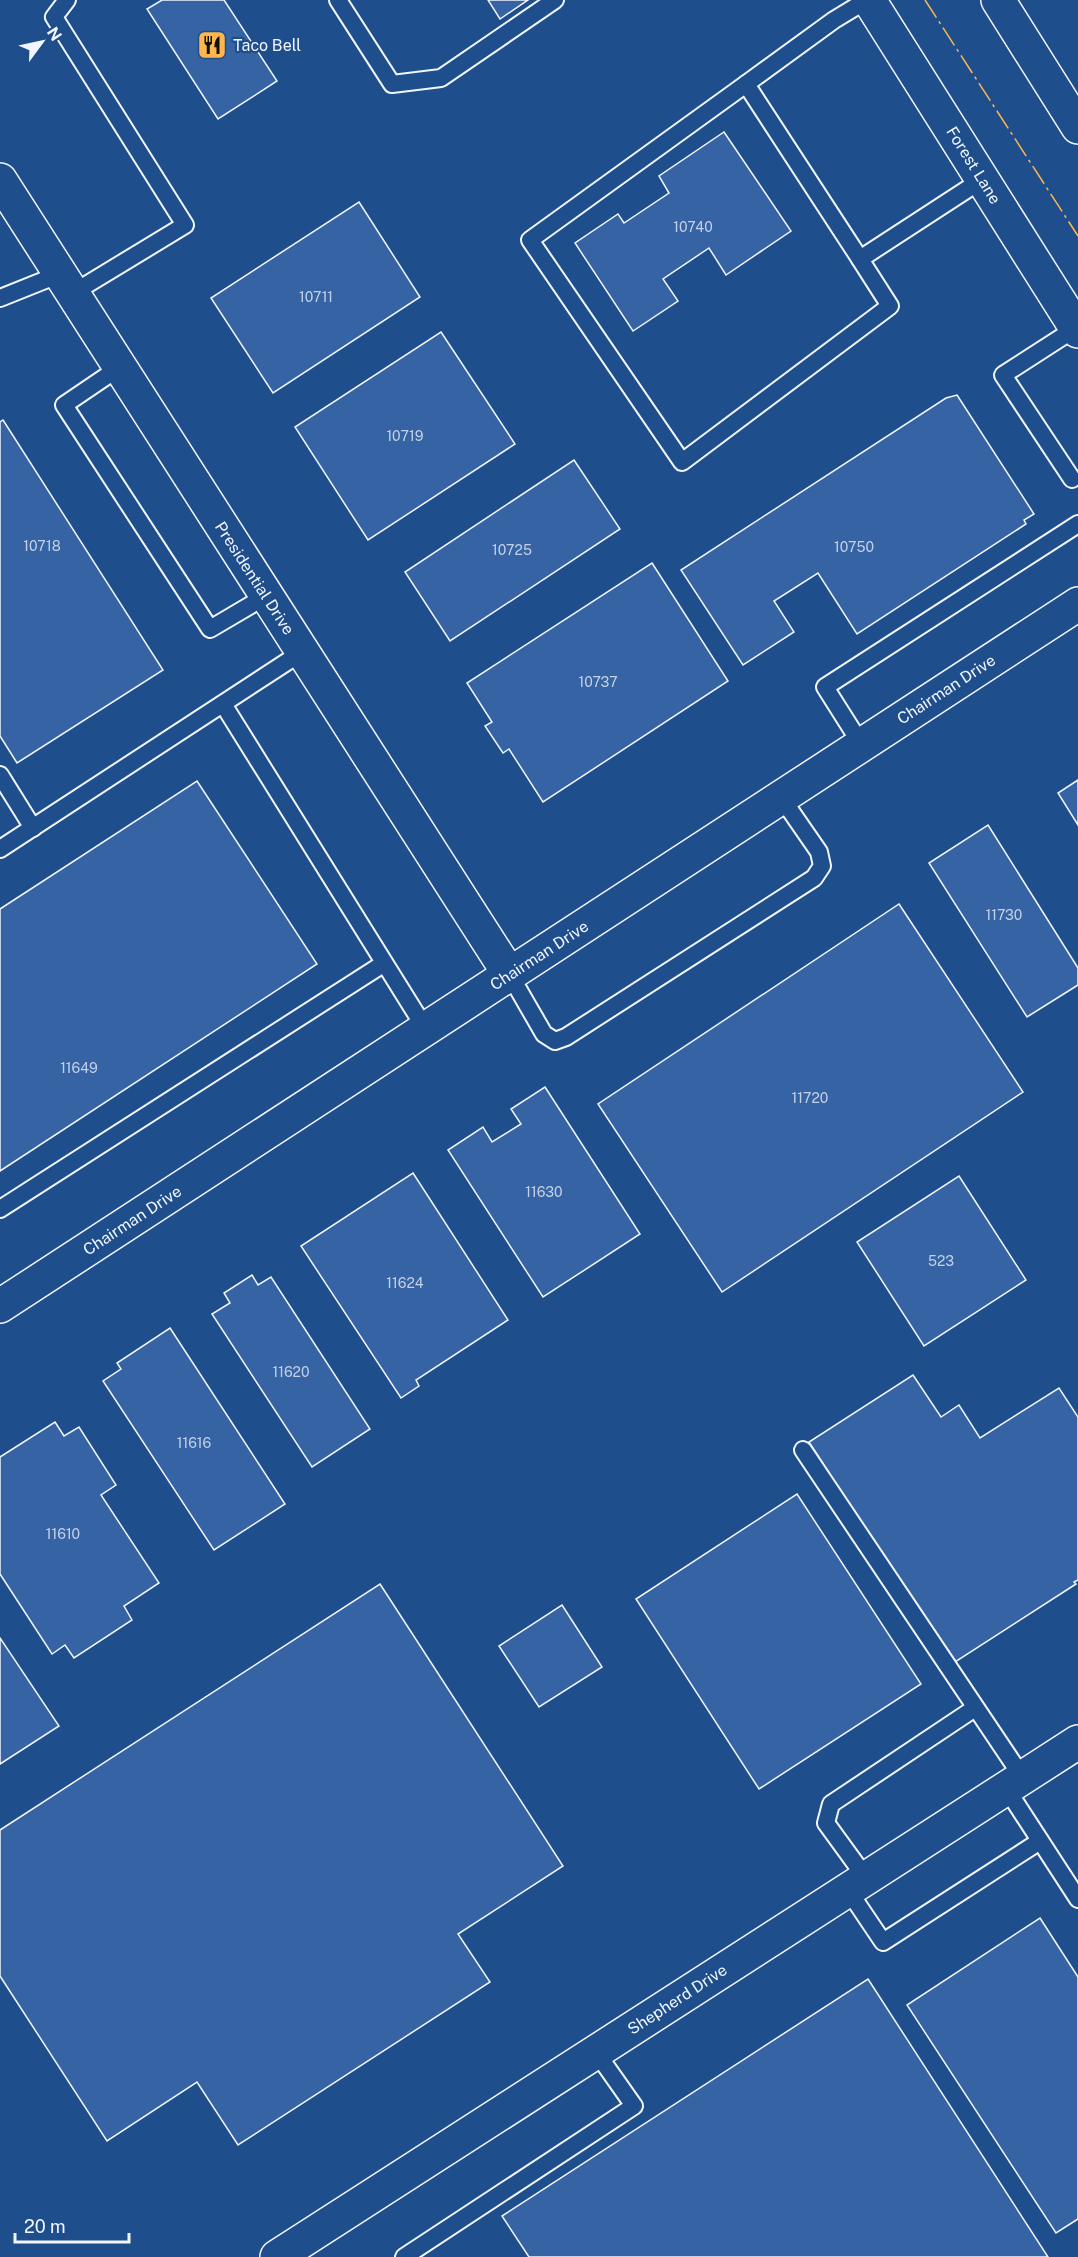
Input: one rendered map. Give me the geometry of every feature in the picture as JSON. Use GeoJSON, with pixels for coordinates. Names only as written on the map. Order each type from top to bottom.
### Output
{"type":"FeatureCollection","features":[{"type":"Feature","properties":{"kind":"street","name":"Forest Lane"},"geometry":{"type":"LineString","coordinates":[[868,0],[984,179],[1077,329]]}},
{"type":"Feature","properties":{"kind":"street"},"geometry":{"type":"LineString","coordinates":[[998,0],[1078,128]]}},
{"type":"Feature","properties":{"kind":"street","name":"Presidential Drive"},"geometry":{"type":"LineString","coordinates":[[0,180],[510,975]]}},
{"type":"Feature","properties":{"kind":"street","name":"Chairman Drive"},"geometry":{"type":"LineString","coordinates":[[2,1300],[510,975],[1078,604]]}},
{"type":"Feature","properties":{"kind":"street","name":"Shepherd Drive"},"geometry":{"type":"LineString","coordinates":[[277,2257],[309,2248],[596,2052],[1078,1742]]}},
{"type":"Feature","properties":{"kind":"lane"},"geometry":{"type":"LineString","coordinates":[[0,298],[67,284],[185,225],[54,17],[67,0]]}},
{"type":"Feature","properties":{"kind":"lane"},"geometry":{"type":"LineString","coordinates":[[338,0],[392,84],[441,78],[555,0]]}},
{"type":"Feature","properties":{"kind":"lane"},"geometry":{"type":"LineString","coordinates":[[746,84],[890,306],[682,462],[530,240],[834,20],[868,0]]}},
{"type":"Feature","properties":{"kind":"lane"},"geometry":{"type":"LineString","coordinates":[[860,259],[984,179]]}},
{"type":"Feature","properties":{"kind":"lane"},"geometry":{"type":"LineString","coordinates":[[1076,481],[1003,375],[1077,329]]}},
{"type":"Feature","properties":{"kind":"lane"},"geometry":{"type":"LineString","coordinates":[[120,367],[64,405],[210,629],[266,596]]}},
{"type":"Feature","properties":{"kind":"lane"},"geometry":{"type":"LineString","coordinates":[[861,744],[825,687],[1078,524]]}},
{"type":"Feature","properties":{"kind":"lane"},"geometry":{"type":"LineString","coordinates":[[0,849],[302,652]]}},
{"type":"Feature","properties":{"kind":"lane"},"geometry":{"type":"LineString","coordinates":[[223,704],[425,1028]]}},
{"type":"Feature","properties":{"kind":"lane"},"geometry":{"type":"LineString","coordinates":[[0,776],[33,828]]}},
{"type":"Feature","properties":{"kind":"lane"},"geometry":{"type":"LineString","coordinates":[[510,975],[544,1034],[555,1041],[566,1037],[814,878],[822,866],[819,852],[781,797]]}},
{"type":"Feature","properties":{"kind":"lane"},"geometry":{"type":"LineString","coordinates":[[0,1209],[383,964]]}},
{"type":"Feature","properties":{"kind":"lane"},"geometry":{"type":"LineString","coordinates":[[803,1450],[975,1708],[1014,1783],[1040,1841],[1078,1899]]}},
{"type":"Feature","properties":{"kind":"lane"},"geometry":{"type":"LineString","coordinates":[[975,1708],[831,1804],[826,1823],[883,1942],[1040,1841]]}},
{"type":"Feature","properties":{"kind":"lane"},"geometry":{"type":"LineString","coordinates":[[404,2257],[634,2106],[596,2052]]}},
{"type":"Feature","properties":{"kind":"building","name":"Taco Bell"},"geometry":{"type":"Polygon","coordinates":[[[162,0],[224,0],[277,81],[218,119],[147,9],[162,0]]]}},
{"type":"Feature","properties":{"kind":"building"},"geometry":{"type":"Polygon","coordinates":[[[488,0],[528,0],[500,19],[488,0]]]}},
{"type":"Feature","properties":{"kind":"building"},"geometry":{"type":"Polygon","coordinates":[[[724,132],[791,231],[726,275],[709,248],[663,279],[678,301],[633,331],[575,243],[618,214],[624,223],[669,193],[659,176],[724,132]]]}},
{"type":"Feature","properties":{"kind":"building"},"geometry":{"type":"Polygon","coordinates":[[[359,202],[420,297],[273,393],[211,298],[359,202]]]}},
{"type":"Feature","properties":{"kind":"building"},"geometry":{"type":"Polygon","coordinates":[[[441,332],[515,444],[368,540],[295,427],[441,332]]]}},
{"type":"Feature","properties":{"kind":"building"},"geometry":{"type":"Polygon","coordinates":[[[957,395],[1034,514],[1024,520],[1026,524],[857,634],[818,573],[774,601],[794,632],[743,665],[681,570],[946,398],[957,395]]]}},
{"type":"Feature","properties":{"kind":"building"},"geometry":{"type":"Polygon","coordinates":[[[3,420],[163,670],[17,763],[0,736],[0,422],[3,420]]]}},
{"type":"Feature","properties":{"kind":"building"},"geometry":{"type":"Polygon","coordinates":[[[574,460],[620,529],[450,641],[405,572],[574,460]]]}},
{"type":"Feature","properties":{"kind":"building"},"geometry":{"type":"Polygon","coordinates":[[[652,563],[728,681],[543,802],[509,749],[503,753],[485,726],[492,722],[467,683],[652,563]]]}},
{"type":"Feature","properties":{"kind":"building"},"geometry":{"type":"Polygon","coordinates":[[[1078,780],[1078,825],[1058,793],[1078,780]]]}},
{"type":"Feature","properties":{"kind":"building"},"geometry":{"type":"Polygon","coordinates":[[[197,781],[317,964],[0,1171],[0,909],[197,781]]]}},
{"type":"Feature","properties":{"kind":"building"},"geometry":{"type":"Polygon","coordinates":[[[988,825],[1078,968],[1078,985],[1027,1017],[929,863],[988,825]]]}},
{"type":"Feature","properties":{"kind":"building"},"geometry":{"type":"Polygon","coordinates":[[[899,904],[1023,1092],[722,1292],[598,1104],[899,904]]]}},
{"type":"Feature","properties":{"kind":"building"},"geometry":{"type":"Polygon","coordinates":[[[545,1087],[640,1234],[543,1297],[448,1150],[483,1127],[492,1142],[521,1124],[511,1109],[545,1087]]]}},
{"type":"Feature","properties":{"kind":"building"},"geometry":{"type":"Polygon","coordinates":[[[413,1173],[508,1320],[416,1380],[419,1386],[401,1398],[301,1246],[413,1173]]]}},
{"type":"Feature","properties":{"kind":"building"},"geometry":{"type":"Polygon","coordinates":[[[959,1176],[1026,1280],[924,1346],[857,1242],[959,1176]]]}},
{"type":"Feature","properties":{"kind":"building"},"geometry":{"type":"Polygon","coordinates":[[[252,1275],[258,1285],[271,1277],[370,1429],[312,1467],[212,1314],[230,1303],[224,1293],[252,1275]]]}},
{"type":"Feature","properties":{"kind":"building"},"geometry":{"type":"Polygon","coordinates":[[[170,1328],[285,1504],[214,1550],[103,1381],[121,1369],[117,1363],[170,1328]]]}},
{"type":"Feature","properties":{"kind":"building"},"geometry":{"type":"Polygon","coordinates":[[[913,1375],[941,1417],[959,1405],[980,1438],[1059,1388],[1078,1417],[1078,1580],[1074,1582],[1076,1584],[952,1664],[809,1442],[913,1375]]]}},
{"type":"Feature","properties":{"kind":"building"},"geometry":{"type":"Polygon","coordinates":[[[55,1422],[64,1436],[79,1427],[116,1485],[101,1495],[159,1583],[124,1606],[132,1620],[74,1658],[65,1645],[52,1654],[0,1574],[0,1457],[55,1422]]]}},
{"type":"Feature","properties":{"kind":"building"},"geometry":{"type":"Polygon","coordinates":[[[797,1494],[921,1684],[759,1789],[636,1599],[797,1494]]]}},
{"type":"Feature","properties":{"kind":"building"},"geometry":{"type":"Polygon","coordinates":[[[380,1584],[563,1866],[458,1934],[490,1982],[238,2145],[197,2082],[107,2141],[0,1976],[0,1830],[380,1584]]]}},
{"type":"Feature","properties":{"kind":"building"},"geometry":{"type":"Polygon","coordinates":[[[562,1605],[602,1667],[539,1707],[499,1646],[562,1605]]]}},
{"type":"Feature","properties":{"kind":"building"},"geometry":{"type":"Polygon","coordinates":[[[0,1638],[59,1726],[0,1764],[0,1638]]]}},
{"type":"Feature","properties":{"kind":"building"},"geometry":{"type":"Polygon","coordinates":[[[1040,1918],[1078,1977],[1078,2219],[1056,2233],[907,2005],[1040,1918]]]}},
{"type":"Feature","properties":{"kind":"building"},"geometry":{"type":"Polygon","coordinates":[[[868,1979],[1048,2257],[529,2257],[502,2216],[868,1979]]]}},
{"type":"Feature","properties":{"kind":"power"},"geometry":{"type":"LineString","coordinates":[[925,0],[1078,236]]}},
{"type":"Feature","properties":{"kind":"place","name":"Taco Bell"},"geometry":{"type":"Point","coordinates":[212,45]}}]}
